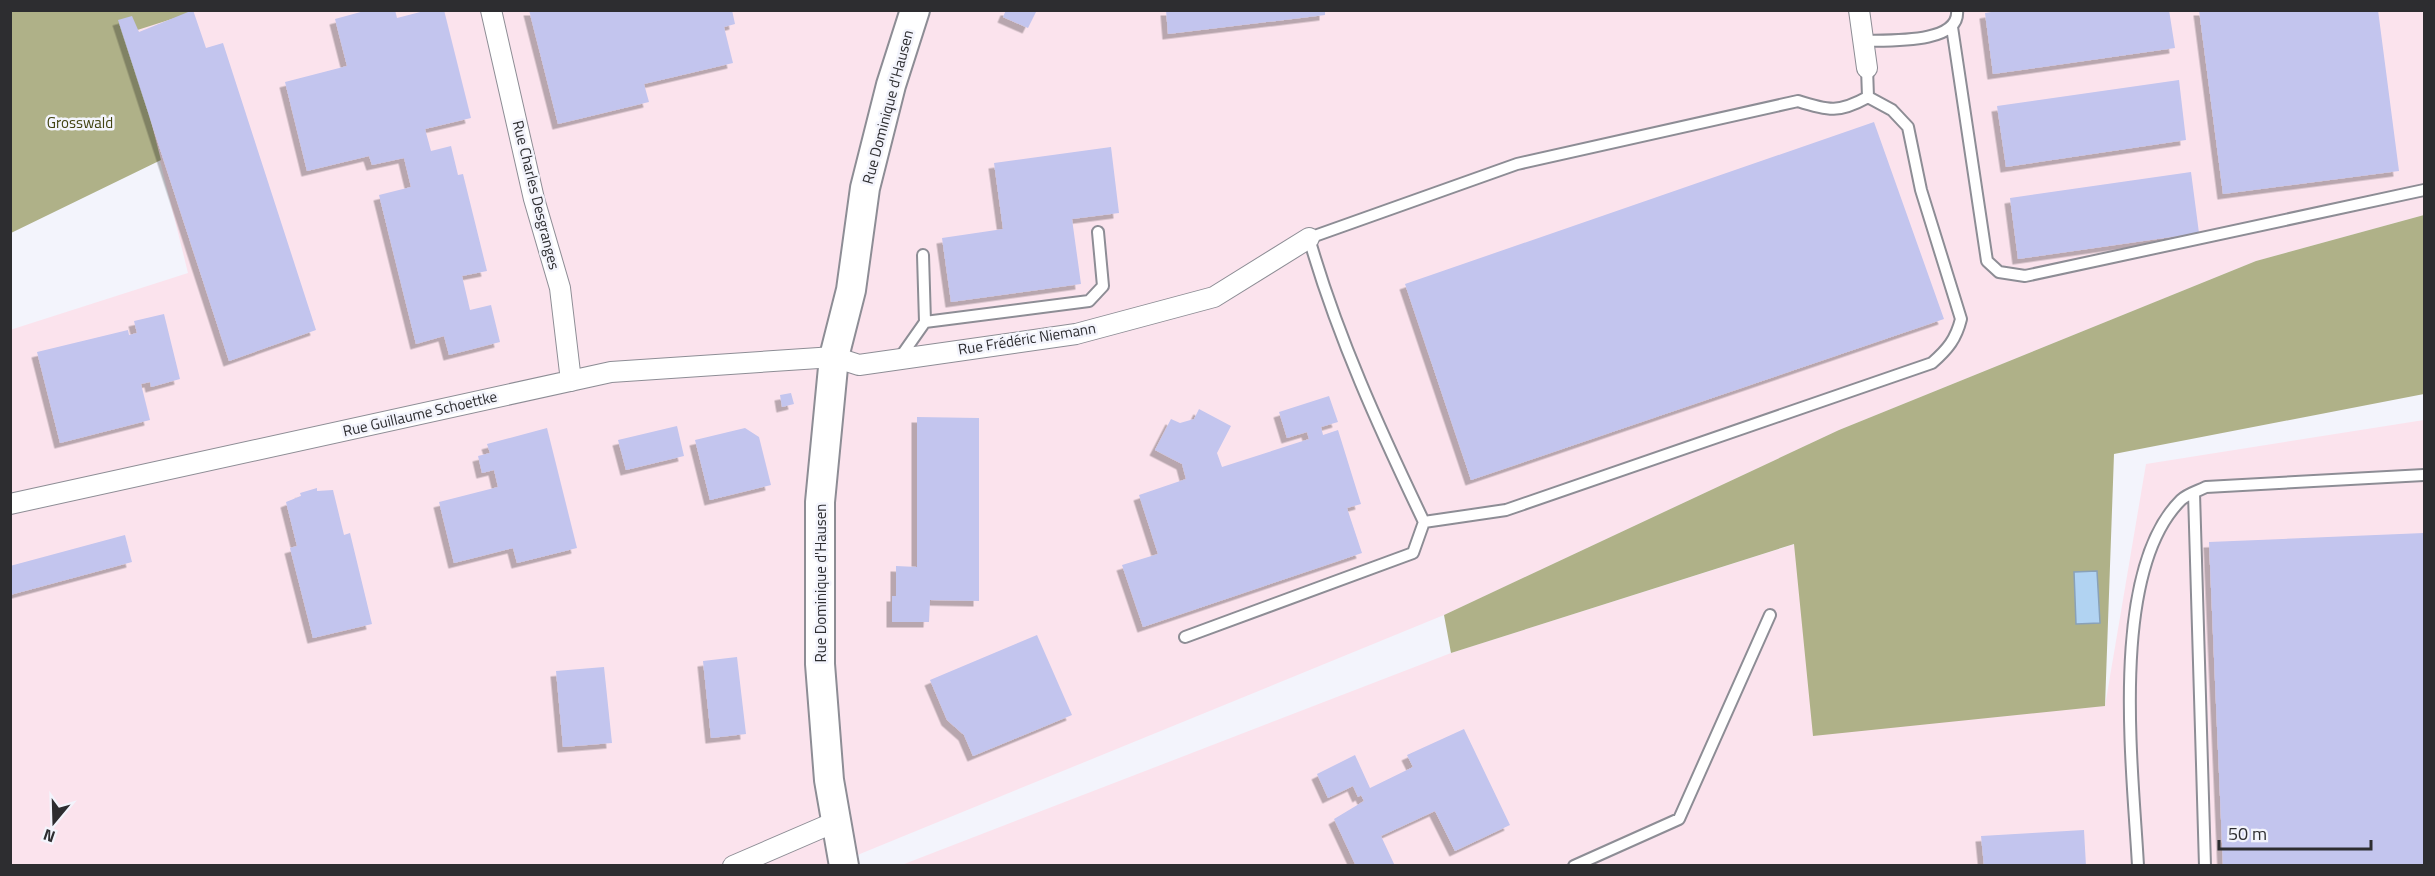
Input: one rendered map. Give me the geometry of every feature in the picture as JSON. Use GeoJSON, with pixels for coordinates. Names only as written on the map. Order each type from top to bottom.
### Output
{"type":"FeatureCollection","features":[{"type":"Feature","properties":{"kind":"street","name":"Rue Charles Desgranges"},"geometry":{"type":"LineString","coordinates":[[491,10],[534,199],[560,288],[571,381]]}},
{"type":"Feature","properties":{"kind":"street","name":"Rue Dominique d'Hausen"},"geometry":{"type":"LineString","coordinates":[[844,866],[835,822],[826,742],[819,598],[820,502],[835,351],[834,298],[860,138],[879,64],[898,10]]}},
{"type":"Feature","properties":{"kind":"street","name":"Rue Dominique d'Hausen"},"geometry":{"type":"LineString","coordinates":[[835,351],[851,290],[865,188],[891,85],[915,10]]}},
{"type":"Feature","properties":{"kind":"street"},"geometry":{"type":"LineString","coordinates":[[1859,10],[1867,68]]}},
{"type":"Feature","properties":{"kind":"street","name":"Rue Frédéric Niemann"},"geometry":{"type":"LineString","coordinates":[[835,351],[859,365],[1076,334],[1214,297],[1309,238]]}},
{"type":"Feature","properties":{"kind":"street","name":"Rue Guillaume Schoettke"},"geometry":{"type":"LineString","coordinates":[[10,504],[611,372],[835,351]]}},
{"type":"Feature","properties":{"kind":"street"},"geometry":{"type":"LineString","coordinates":[[733,866],[835,822]]}},
{"type":"Feature","properties":{"kind":"lane"},"geometry":{"type":"LineString","coordinates":[[1958,10],[1952,27],[1987,261],[1999,272],[2025,276],[2424,190]]}},
{"type":"Feature","properties":{"kind":"lane"},"geometry":{"type":"LineString","coordinates":[[1863,41],[1921,39],[1944,33],[1952,27]]}},
{"type":"Feature","properties":{"kind":"lane"},"geometry":{"type":"LineString","coordinates":[[1867,68],[1868,97]]}},
{"type":"Feature","properties":{"kind":"lane"},"geometry":{"type":"LineString","coordinates":[[1185,637],[1413,553],[1424,522],[1380,430],[1322,282],[1309,238],[1517,164],[1798,101],[1827,110],[1849,108],[1868,97]]}},
{"type":"Feature","properties":{"kind":"lane"},"geometry":{"type":"LineString","coordinates":[[1424,522],[1506,510],[1932,363],[1949,348],[1956,338],[1961,319],[1921,190],[1908,127],[1892,110],[1868,97]]}},
{"type":"Feature","properties":{"kind":"lane"},"geometry":{"type":"LineString","coordinates":[[925,322],[1089,301],[1103,286],[1098,232]]}},
{"type":"Feature","properties":{"kind":"lane"},"geometry":{"type":"LineString","coordinates":[[899,359],[925,322],[922,255]]}},
{"type":"Feature","properties":{"kind":"lane"},"geometry":{"type":"LineString","coordinates":[[2138,866],[2130,700],[2133,637],[2144,570],[2156,536],[2182,499],[2206,487],[2424,475]]}},
{"type":"Feature","properties":{"kind":"lane"},"geometry":{"type":"LineString","coordinates":[[2194,493],[2205,866]]}},
{"type":"Feature","properties":{"kind":"lane"},"geometry":{"type":"LineString","coordinates":[[1574,866],[1679,819],[1770,615]]}},
{"type":"Feature","properties":{"kind":"shaded area"},"geometry":{"type":"Polygon","coordinates":[[[197,11],[2424,11],[2424,215],[2256,261],[1839,430],[1444,615],[833,865],[11,865],[10,330],[188,273],[128,32],[197,11]]]}},
{"type":"Feature","properties":{"kind":"shaded area"},"geometry":{"type":"Polygon","coordinates":[[[2424,420],[2424,865],[899,866],[1451,653],[1795,544],[2105,706],[2146,464],[2424,420]]]}},
{"type":"Feature","properties":{"kind":"green space","name":"Grosswald"},"geometry":{"type":"Polygon","coordinates":[[[10,11],[197,11],[128,33],[161,160],[11,233],[10,11]]]}},
{"type":"Feature","properties":{"kind":"green space"},"geometry":{"type":"Polygon","coordinates":[[[2424,215],[2424,394],[2114,454],[2105,706],[1813,736],[1794,544],[1451,653],[1444,615],[1839,430],[2256,261],[2424,215]]]}},
{"type":"Feature","properties":{"kind":"water"},"geometry":{"type":"Polygon","coordinates":[[[2097,571],[2100,623],[2076,624],[2074,572],[2097,571]]]}},
{"type":"Feature","properties":{"kind":"building"},"geometry":{"type":"Polygon","coordinates":[[[193,10],[206,48],[223,43],[316,330],[229,361],[118,20],[132,16],[139,32],[193,10]]]}},
{"type":"Feature","properties":{"kind":"building"},"geometry":{"type":"Polygon","coordinates":[[[368,10],[395,10],[397,18],[428,10],[444,10],[471,118],[425,129],[431,151],[451,146],[458,175],[463,174],[487,271],[462,276],[470,310],[491,305],[500,342],[449,355],[444,336],[416,344],[379,195],[411,187],[404,158],[372,165],[369,156],[307,171],[285,82],[347,66],[335,19],[368,10]]]}},
{"type":"Feature","properties":{"kind":"building"},"geometry":{"type":"Polygon","coordinates":[[[529,10],[732,10],[735,24],[724,27],[733,63],[644,84],[649,102],[558,124],[529,10]]]}},
{"type":"Feature","properties":{"kind":"building"},"geometry":{"type":"Polygon","coordinates":[[[1006,10],[1037,10],[1028,28],[1003,17],[1006,10]]]}},
{"type":"Feature","properties":{"kind":"building"},"geometry":{"type":"Polygon","coordinates":[[[1166,10],[1325,10],[1325,15],[1168,34],[1166,10]]]}},
{"type":"Feature","properties":{"kind":"building"},"geometry":{"type":"Polygon","coordinates":[[[2004,10],[2169,10],[2175,48],[1993,74],[1985,13],[2004,10]]]}},
{"type":"Feature","properties":{"kind":"building"},"geometry":{"type":"Polygon","coordinates":[[[2199,10],[2378,10],[2399,171],[2223,194],[2199,10]]]}},
{"type":"Feature","properties":{"kind":"building"},"geometry":{"type":"Polygon","coordinates":[[[2179,80],[2186,140],[2006,167],[1997,106],[2179,80]]]}},
{"type":"Feature","properties":{"kind":"building"},"geometry":{"type":"Polygon","coordinates":[[[1874,122],[1944,319],[1471,480],[1405,284],[1874,122]]]}},
{"type":"Feature","properties":{"kind":"building"},"geometry":{"type":"Polygon","coordinates":[[[1111,147],[1119,213],[1072,219],[1081,284],[951,302],[942,238],[1003,229],[994,163],[1111,147]]]}},
{"type":"Feature","properties":{"kind":"building"},"geometry":{"type":"Polygon","coordinates":[[[2191,172],[2199,233],[2018,259],[2010,198],[2191,172]]]}},
{"type":"Feature","properties":{"kind":"building"},"geometry":{"type":"Polygon","coordinates":[[[164,314],[180,379],[151,387],[150,382],[141,384],[150,420],[60,443],[37,352],[128,330],[129,335],[137,333],[134,321],[164,314]]]}},
{"type":"Feature","properties":{"kind":"building"},"geometry":{"type":"Polygon","coordinates":[[[791,393],[794,404],[782,407],[780,395],[791,393]]]}},
{"type":"Feature","properties":{"kind":"building"},"geometry":{"type":"Polygon","coordinates":[[[1329,396],[1338,422],[1321,427],[1323,435],[1338,430],[1361,504],[1347,508],[1362,553],[1143,627],[1122,565],[1158,554],[1139,495],[1186,479],[1182,464],[1155,450],[1171,419],[1180,423],[1194,419],[1199,409],[1231,426],[1217,453],[1222,467],[1309,439],[1307,432],[1287,438],[1279,412],[1329,396]]]}},
{"type":"Feature","properties":{"kind":"building"},"geometry":{"type":"Polygon","coordinates":[[[917,417],[979,418],[979,601],[930,600],[929,622],[892,622],[892,596],[896,596],[896,566],[917,567],[917,417]]]}},
{"type":"Feature","properties":{"kind":"building"},"geometry":{"type":"Polygon","coordinates":[[[677,426],[684,456],[626,470],[618,440],[677,426]]]}},
{"type":"Feature","properties":{"kind":"building"},"geometry":{"type":"Polygon","coordinates":[[[547,428],[577,548],[517,563],[513,548],[454,563],[439,502],[498,487],[494,470],[482,473],[478,456],[490,453],[487,444],[547,428]]]}},
{"type":"Feature","properties":{"kind":"building"},"geometry":{"type":"Polygon","coordinates":[[[745,428],[759,437],[771,485],[710,500],[695,440],[745,428]]]}},
{"type":"Feature","properties":{"kind":"building"},"geometry":{"type":"Polygon","coordinates":[[[317,488],[317,491],[333,490],[344,535],[350,533],[372,624],[313,638],[290,548],[297,546],[286,502],[301,496],[300,493],[317,488]]]}},
{"type":"Feature","properties":{"kind":"building"},"geometry":{"type":"Polygon","coordinates":[[[2424,533],[2424,866],[2223,866],[2209,542],[2424,533]]]}},
{"type":"Feature","properties":{"kind":"building"},"geometry":{"type":"Polygon","coordinates":[[[125,535],[132,562],[10,595],[10,566],[125,535]]]}},
{"type":"Feature","properties":{"kind":"building"},"geometry":{"type":"Polygon","coordinates":[[[1037,635],[1072,715],[973,756],[964,735],[947,720],[930,680],[1037,635]]]}},
{"type":"Feature","properties":{"kind":"building"},"geometry":{"type":"Polygon","coordinates":[[[737,657],[746,734],[711,738],[703,661],[737,657]]]}},
{"type":"Feature","properties":{"kind":"building"},"geometry":{"type":"Polygon","coordinates":[[[604,667],[612,743],[563,747],[556,671],[604,667]]]}},
{"type":"Feature","properties":{"kind":"building"},"geometry":{"type":"Polygon","coordinates":[[[1464,729],[1510,825],[1455,851],[1435,811],[1381,836],[1395,866],[1356,866],[1334,819],[1364,801],[1361,795],[1358,797],[1353,786],[1328,798],[1317,774],[1355,755],[1370,788],[1413,767],[1407,755],[1464,729]]]}},
{"type":"Feature","properties":{"kind":"building"},"geometry":{"type":"Polygon","coordinates":[[[2084,830],[2086,866],[1984,866],[1981,836],[2084,830]]]}}]}
